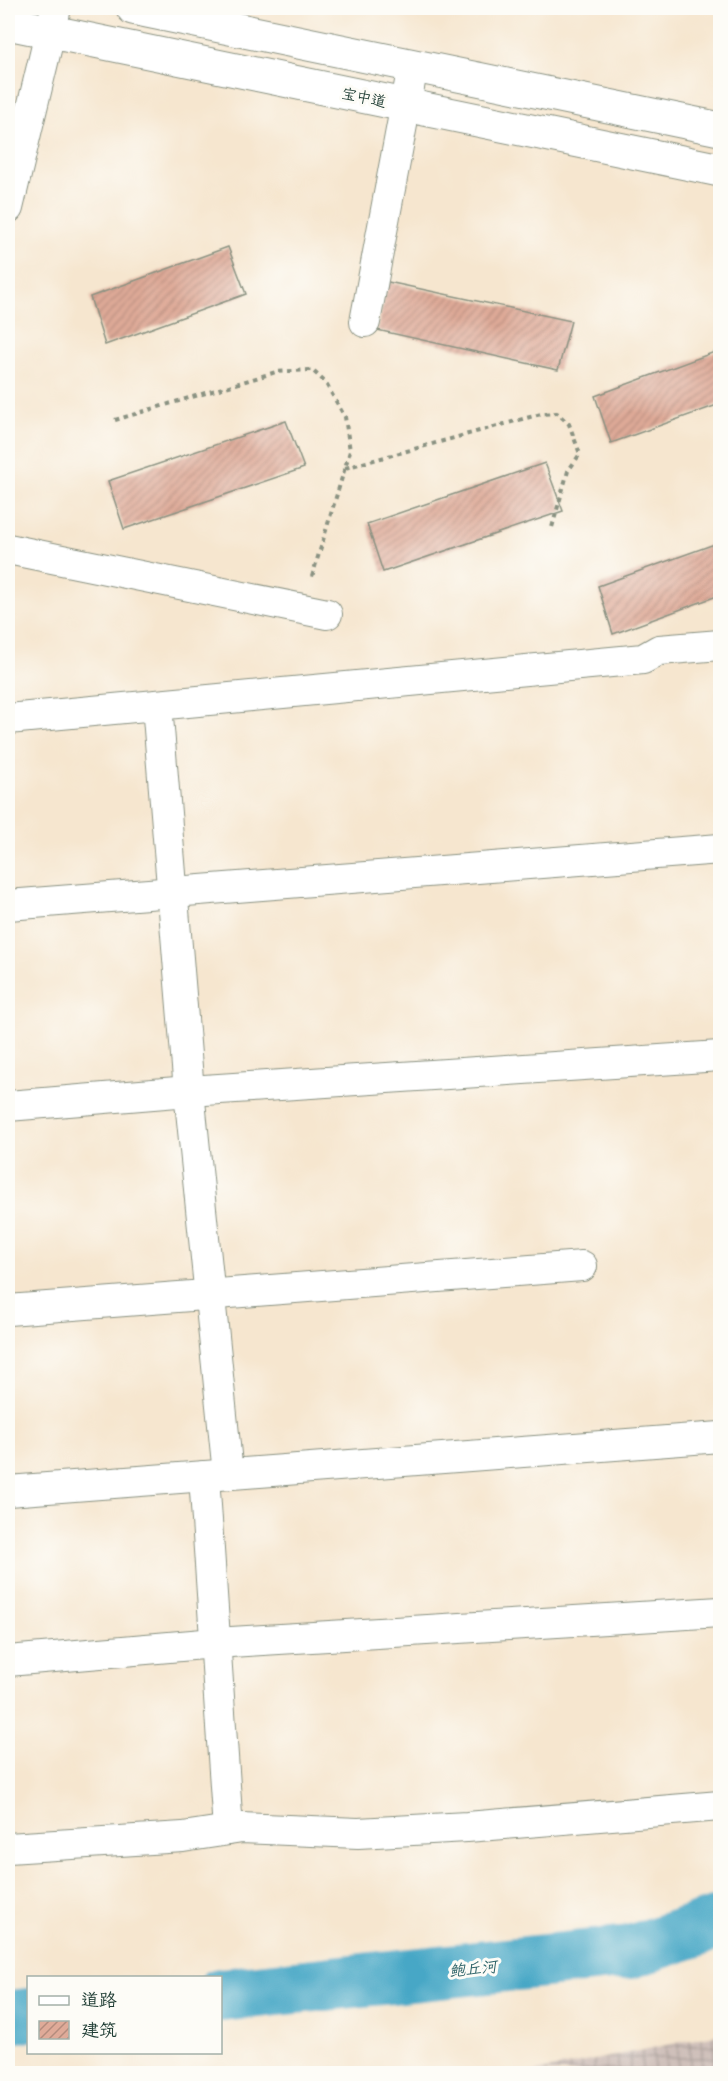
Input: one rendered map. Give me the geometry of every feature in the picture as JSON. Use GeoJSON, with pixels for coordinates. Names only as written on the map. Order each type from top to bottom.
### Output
{"type":"FeatureCollection","features":[{"type":"Feature","properties":{"kind":"street"},"geometry":{"type":"LineString","coordinates":[[133,8],[720,129]]}},
{"type":"Feature","properties":{"kind":"street"},"geometry":{"type":"LineString","coordinates":[[8,208],[53,20]]}},
{"type":"Feature","properties":{"kind":"street","name":"宝中道"},"geometry":{"type":"LineString","coordinates":[[8,23],[53,20],[407,105],[720,170]]}},
{"type":"Feature","properties":{"kind":"street"},"geometry":{"type":"LineString","coordinates":[[364,322],[413,66]]}},
{"type":"Feature","properties":{"kind":"street"},"geometry":{"type":"LineString","coordinates":[[8,549],[314,611]]}},
{"type":"Feature","properties":{"kind":"street"},"geometry":{"type":"LineString","coordinates":[[8,719],[643,659],[659,650],[720,645]]}},
{"type":"Feature","properties":{"kind":"street"},"geometry":{"type":"LineString","coordinates":[[157,705],[189,1091],[209,1296],[216,1475],[215,1643],[228,1830]]}},
{"type":"Feature","properties":{"kind":"street"},"geometry":{"type":"LineString","coordinates":[[8,905],[172,890],[720,849]]}},
{"type":"Feature","properties":{"kind":"street"},"geometry":{"type":"LineString","coordinates":[[8,1106],[189,1091],[720,1056]]}},
{"type":"Feature","properties":{"kind":"street"},"geometry":{"type":"LineString","coordinates":[[8,1310],[582,1266]]}},
{"type":"Feature","properties":{"kind":"street"},"geometry":{"type":"LineString","coordinates":[[8,1491],[720,1437]]}},
{"type":"Feature","properties":{"kind":"street"},"geometry":{"type":"LineString","coordinates":[[8,1661],[215,1643],[720,1612]]}},
{"type":"Feature","properties":{"kind":"street"},"geometry":{"type":"LineString","coordinates":[[8,1848],[183,1837],[242,1828],[358,1833],[467,1827],[720,1806]]}},
{"type":"Feature","properties":{"kind":"path"},"geometry":{"type":"LineString","coordinates":[[115,420],[276,372],[312,370],[325,382],[345,417],[350,451],[314,611]]}},
{"type":"Feature","properties":{"kind":"path"},"geometry":{"type":"LineString","coordinates":[[345,468],[541,414],[557,413],[568,424],[580,454],[568,471],[551,531]]}},
{"type":"Feature","properties":{"kind":"shaded area"},"geometry":{"type":"Polygon","coordinates":[[[720,2034],[720,2073],[532,2073],[720,2034]]]}},
{"type":"Feature","properties":{"kind":"building"},"geometry":{"type":"Polygon","coordinates":[[[228,247],[246,294],[105,345],[90,297],[228,247]]]}},
{"type":"Feature","properties":{"kind":"building"},"geometry":{"type":"Polygon","coordinates":[[[388,282],[571,321],[558,370],[377,330],[388,282]]]}},
{"type":"Feature","properties":{"kind":"building"},"geometry":{"type":"Polygon","coordinates":[[[720,350],[720,404],[611,443],[595,396],[720,350]]]}},
{"type":"Feature","properties":{"kind":"building"},"geometry":{"type":"Polygon","coordinates":[[[286,421],[304,468],[124,529],[108,481],[286,421]]]}},
{"type":"Feature","properties":{"kind":"building"},"geometry":{"type":"Polygon","coordinates":[[[545,463],[563,511],[383,572],[367,524],[545,463]]]}},
{"type":"Feature","properties":{"kind":"building"},"geometry":{"type":"Polygon","coordinates":[[[720,542],[720,595],[613,634],[598,586],[720,542]]]}},
{"type":"Feature","properties":{"kind":"waterway","name":"鲍丘河"},"geometry":{"type":"LineString","coordinates":[[222,1995],[630,1952],[720,1922]]}},
{"type":"Feature","properties":{"kind":"waterway","name":"鲍丘河"},"geometry":{"type":"LineString","coordinates":[[8,2017],[27,2015]]}}]}
